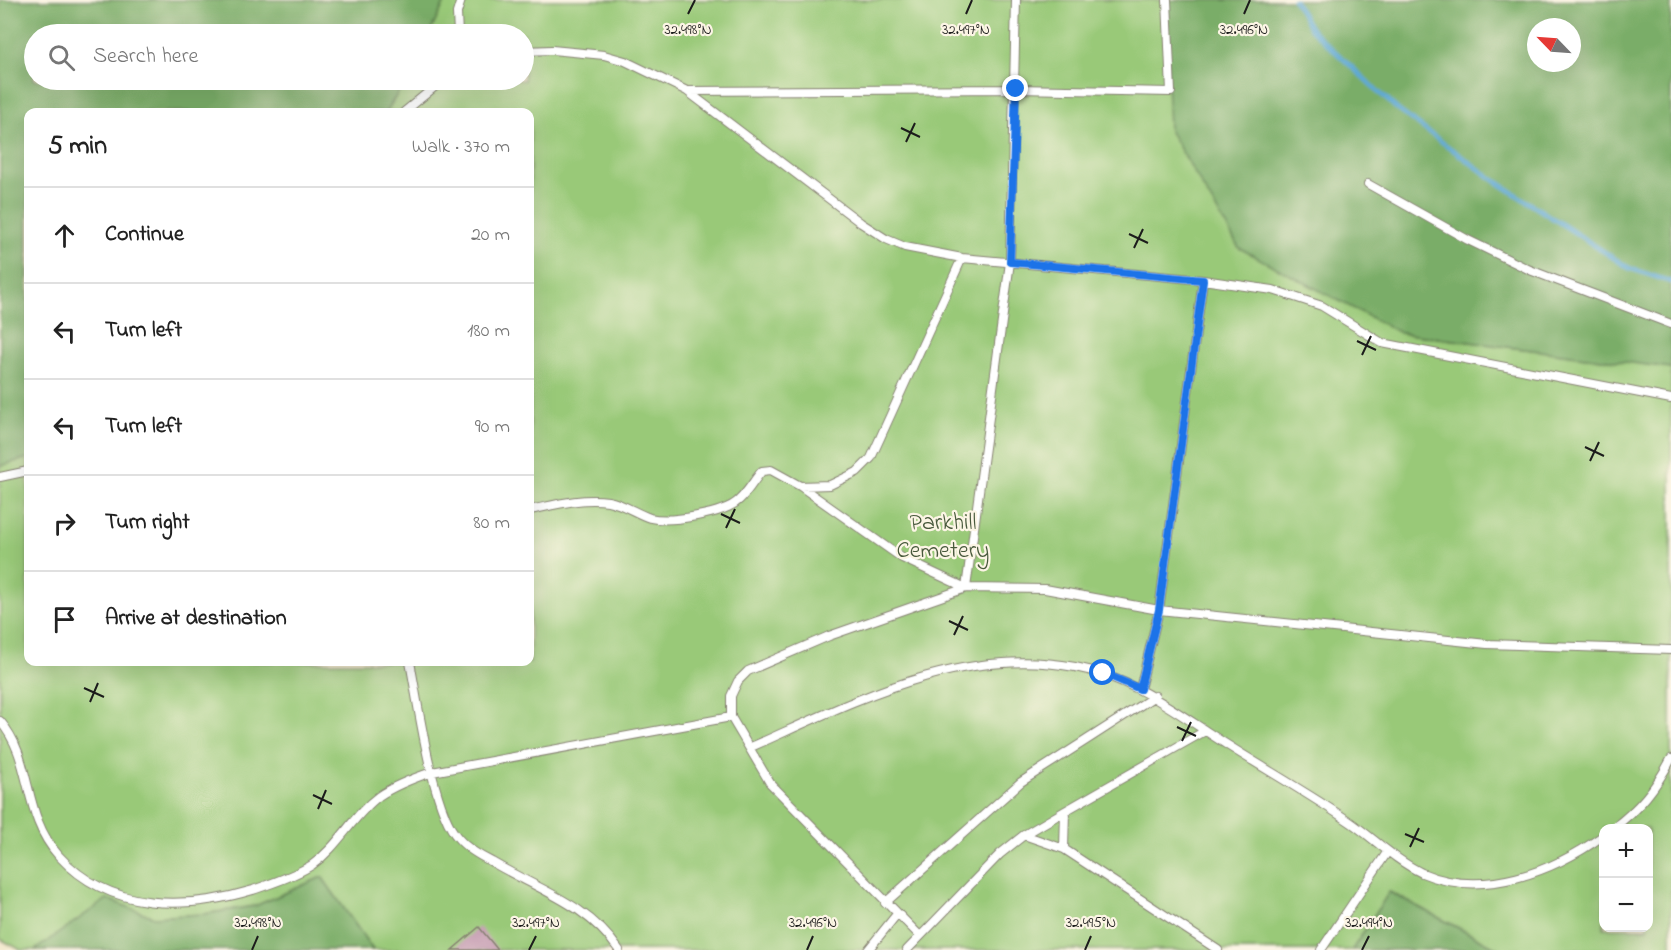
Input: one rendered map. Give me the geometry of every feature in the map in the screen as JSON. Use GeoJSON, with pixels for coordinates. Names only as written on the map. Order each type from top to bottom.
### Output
{"type":"FeatureCollection","features":[{"type":"Feature","properties":{"kind":"lane"},"geometry":{"type":"LineString","coordinates":[[458,24],[457,13],[462,0]]}},
{"type":"Feature","properties":{"kind":"lane"},"geometry":{"type":"LineString","coordinates":[[966,588],[1010,262],[1016,89],[1016,0]]}},
{"type":"Feature","properties":{"kind":"lane"},"geometry":{"type":"LineString","coordinates":[[687,92],[1016,89],[1171,92],[1167,0]]}},
{"type":"Feature","properties":{"kind":"lane"},"geometry":{"type":"LineString","coordinates":[[534,51],[604,55],[625,61],[687,92],[886,239],[905,247],[962,258],[1203,280],[1273,290],[1322,306],[1382,343],[1671,399]]}},
{"type":"Feature","properties":{"kind":"lane"},"geometry":{"type":"LineString","coordinates":[[409,108],[430,90]]}},
{"type":"Feature","properties":{"kind":"lane"},"geometry":{"type":"LineString","coordinates":[[1368,184],[1468,240],[1530,270],[1671,324]]}},
{"type":"Feature","properties":{"kind":"lane"},"geometry":{"type":"LineString","coordinates":[[800,486],[830,485],[857,472],[871,458],[962,258]]}},
{"type":"Feature","properties":{"kind":"lane"},"geometry":{"type":"LineString","coordinates":[[1140,689],[1159,610],[1203,280]]}},
{"type":"Feature","properties":{"kind":"lane"},"geometry":{"type":"LineString","coordinates":[[534,509],[579,501],[604,501],[622,504],[648,517],[662,520],[725,509],[739,501],[762,471],[771,470],[800,486],[902,558],[966,588]]}},
{"type":"Feature","properties":{"kind":"lane"},"geometry":{"type":"LineString","coordinates":[[0,477],[24,472]]}},
{"type":"Feature","properties":{"kind":"lane"},"geometry":{"type":"LineString","coordinates":[[920,936],[885,903],[770,783],[731,717],[731,696],[738,681],[748,671],[828,636],[966,588],[1045,589],[1159,610],[1487,644],[1671,650]]}},
{"type":"Feature","properties":{"kind":"lane"},"geometry":{"type":"LineString","coordinates":[[750,747],[854,702],[939,671],[979,663],[1024,662],[1074,666],[1103,673],[1155,696],[1205,731],[1353,824],[1420,872],[1444,880],[1487,884],[1506,882],[1544,867],[1599,838]]}},
{"type":"Feature","properties":{"kind":"lane"},"geometry":{"type":"LineString","coordinates":[[411,666],[432,772],[444,813],[457,838],[514,875],[552,893],[590,916],[619,950]]}},
{"type":"Feature","properties":{"kind":"lane"},"geometry":{"type":"LineString","coordinates":[[885,903],[1022,782],[1155,696]]}},
{"type":"Feature","properties":{"kind":"lane"},"geometry":{"type":"LineString","coordinates":[[0,720],[19,749],[30,807],[44,837],[58,856],[76,873],[99,887],[130,900],[162,905],[229,897],[278,882],[311,865],[336,845],[377,797],[402,782],[432,772],[731,717]]}},
{"type":"Feature","properties":{"kind":"lane"},"geometry":{"type":"LineString","coordinates":[[907,950],[1000,854],[1024,835],[1205,731]]}},
{"type":"Feature","properties":{"kind":"lane"},"geometry":{"type":"LineString","coordinates":[[1618,824],[1638,810],[1660,780],[1671,759]]}},
{"type":"Feature","properties":{"kind":"lane"},"geometry":{"type":"LineString","coordinates":[[1064,849],[1065,811]]}},
{"type":"Feature","properties":{"kind":"lane"},"geometry":{"type":"LineString","coordinates":[[1024,835],[1064,849],[1218,950]]}},
{"type":"Feature","properties":{"kind":"lane"},"geometry":{"type":"LineString","coordinates":[[1321,950],[1388,851]]}},
{"type":"Feature","properties":{"kind":"lane"},"geometry":{"type":"LineString","coordinates":[[868,950],[897,914]]}},
{"type":"Feature","properties":{"kind":"green space"},"geometry":{"type":"Polygon","coordinates":[[[0,0],[446,0],[434,24],[24,24],[24,90],[400,90],[388,108],[24,108],[24,459],[0,466],[0,0]]]}},
{"type":"Feature","properties":{"kind":"green space","name":"Parkhill Cemetery"},"geometry":{"type":"Polygon","coordinates":[[[446,0],[1164,0],[1400,333],[1671,368],[1671,950],[1501,950],[1390,892],[1352,950],[373,950],[322,877],[255,906],[204,914],[154,917],[107,899],[35,950],[21,950],[0,939],[0,466],[24,459],[24,666],[534,666],[534,108],[388,108],[400,90],[534,90],[534,24],[434,24],[446,0]]]}},
{"type":"Feature","properties":{"kind":"green space"},"geometry":{"type":"Polygon","coordinates":[[[1164,0],[1671,0],[1671,368],[1400,333],[1239,248],[1169,130],[1164,0]]]}},
{"type":"Feature","properties":{"kind":"green space"},"geometry":{"type":"Polygon","coordinates":[[[322,877],[373,950],[35,950],[107,899],[154,917],[204,914],[255,906],[322,877]]]}},
{"type":"Feature","properties":{"kind":"green space"},"geometry":{"type":"Polygon","coordinates":[[[1389,892],[1501,950],[1352,950],[1389,892]]]}},
{"type":"Feature","properties":{"kind":"building"},"geometry":{"type":"Polygon","coordinates":[[[479,927],[498,950],[452,950],[479,927]]]}},
{"type":"Feature","properties":{"kind":"waterway"},"geometry":{"type":"LineString","coordinates":[[1294,0],[1311,29],[1398,110],[1494,180],[1629,268],[1671,282]]}},
{"type":"Feature","properties":{"kind":"route"},"geometry":{"type":"LineString","coordinates":[[1016,89],[1010,262],[1203,280],[1159,610],[1140,689],[1103,673]]}}]}
